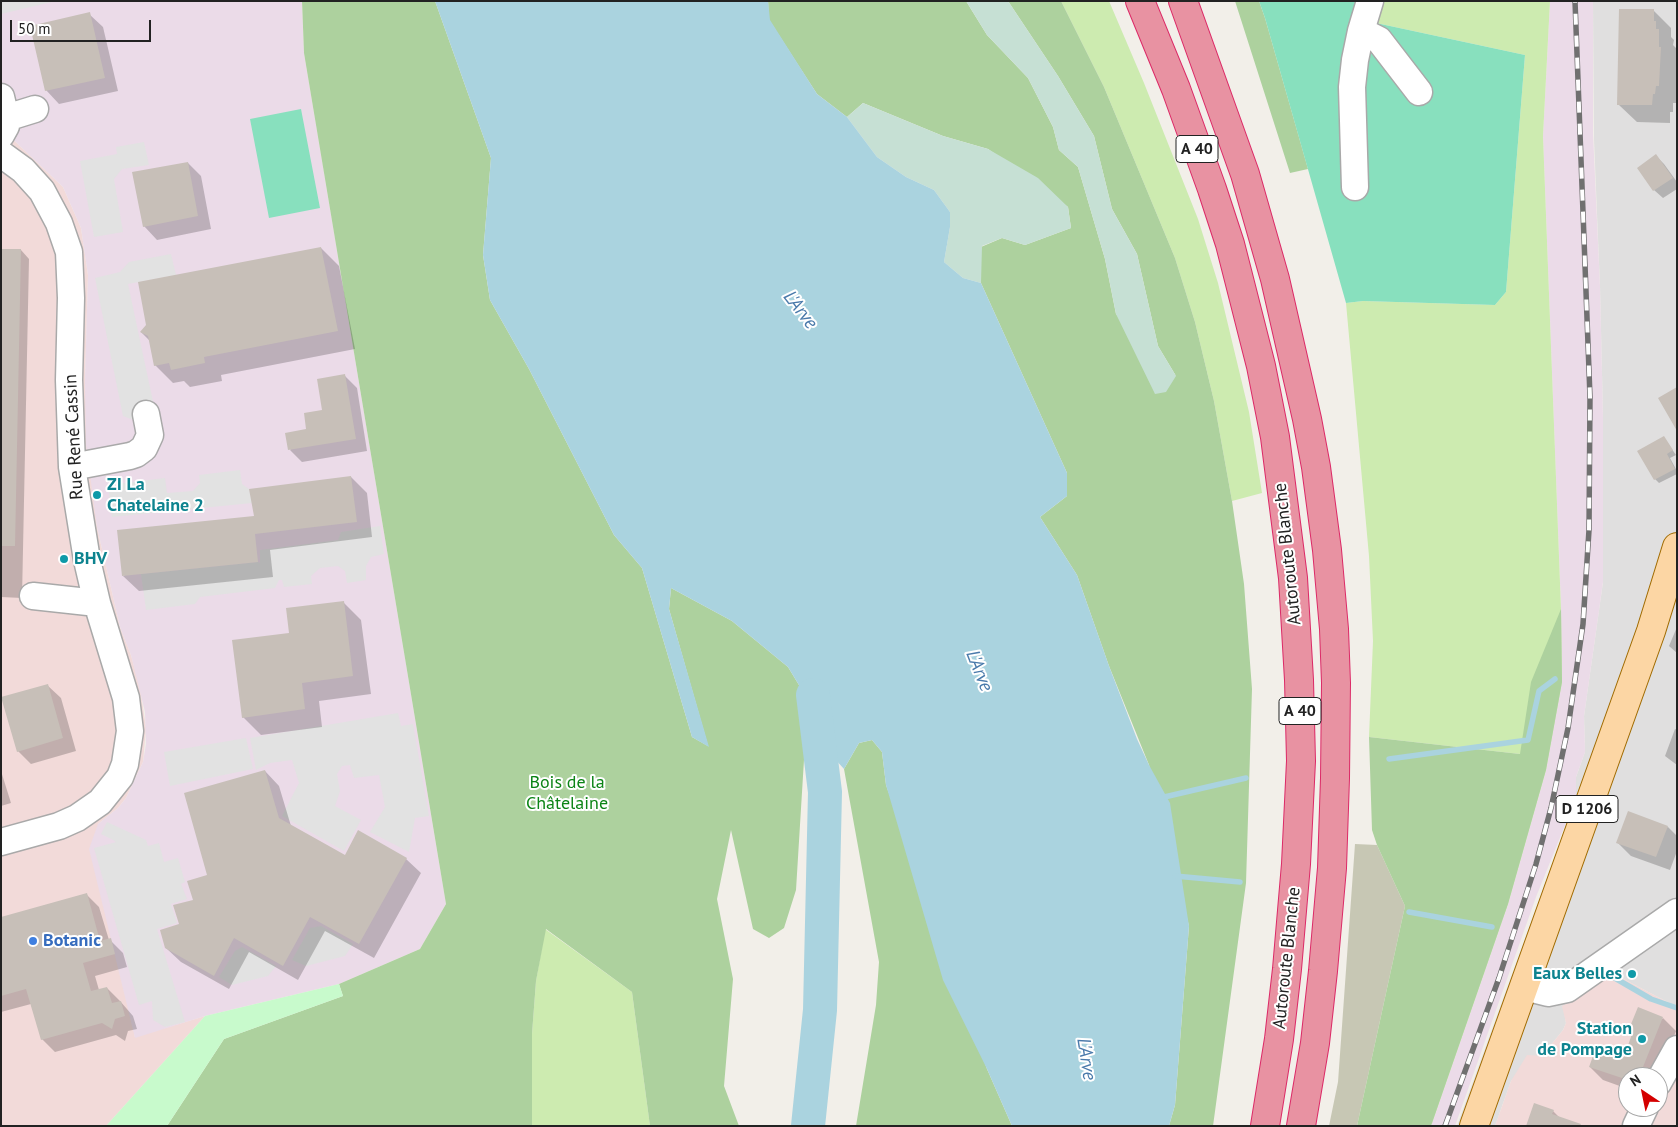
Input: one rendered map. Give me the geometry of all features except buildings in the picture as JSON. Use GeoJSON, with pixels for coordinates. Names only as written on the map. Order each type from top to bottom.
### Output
{"type":"FeatureCollection","features":[{"type":"Feature","properties":{"kind":"highway","name":"Autoroute Blanche"},"geometry":{"type":"LineString","coordinates":[[1140,1],[1176,90],[1230,244],[1261,366],[1275,437],[1292,569],[1299,680],[1301,761],[1296,864],[1287,969],[1279,1039],[1265,1126]]}},
{"type":"Feature","properties":{"kind":"highway","name":"Autoroute Blanche"},"geometry":{"type":"LineString","coordinates":[[1183,1],[1245,174],[1275,279],[1298,372],[1317,476],[1327,550],[1334,629],[1336,683],[1332,868],[1315,1043],[1301,1126]]}},
{"type":"Feature","properties":{"kind":"highway"},"geometry":{"type":"LineString","coordinates":[[1203,1],[1226,72],[1275,279]]}},
{"type":"Feature","properties":{"kind":"main road","name":"D 1206"},"geometry":{"type":"LineString","coordinates":[[1474,1126],[1651,630],[1677,547]]}},
{"type":"Feature","properties":{"kind":"main road","name":"D 1206"},"geometry":{"type":"LineString","coordinates":[[1651,630],[1677,586]]}},
{"type":"Feature","properties":{"kind":"street"},"geometry":{"type":"LineString","coordinates":[[1355,187],[1352,87],[1361,31],[1370,1]]}},
{"type":"Feature","properties":{"kind":"street"},"geometry":{"type":"LineString","coordinates":[[1361,31],[1379,40],[1419,92]]}},
{"type":"Feature","properties":{"kind":"street"},"geometry":{"type":"LineString","coordinates":[[3,116],[35,109]]}},
{"type":"Feature","properties":{"kind":"street","name":"Rue René Cassin"},"geometry":{"type":"LineString","coordinates":[[1,154],[23,170],[42,190],[59,223],[69,252],[71,298],[69,380],[72,467],[87,560],[97,603],[129,713],[130,731],[125,764],[120,777],[111,790],[89,811],[59,826],[1,842]]}},
{"type":"Feature","properties":{"kind":"street"},"geometry":{"type":"LineString","coordinates":[[72,467],[136,454],[144,448],[150,435],[146,414]]}},
{"type":"Feature","properties":{"kind":"street"},"geometry":{"type":"LineString","coordinates":[[33,596],[97,603]]}},
{"type":"Feature","properties":{"kind":"street"},"geometry":{"type":"LineString","coordinates":[[1524,987],[1548,993],[1566,989],[1677,912]]}},
{"type":"Feature","properties":{"kind":"street"},"geometry":{"type":"LineString","coordinates":[[1667,1067],[1677,1049]]}},
{"type":"Feature","properties":{"kind":"shaded area"},"geometry":{"type":"Polygon","coordinates":[[[1,1],[302,1],[304,53],[446,904],[420,949],[339,984],[205,1016],[135,1038],[89,849],[98,824],[118,808],[126,798],[143,762],[146,744],[145,712],[131,655],[120,627],[97,527],[86,445],[85,381],[88,275],[81,228],[63,187],[1,128],[1,1]]]}},
{"type":"Feature","properties":{"kind":"shaded area"},"geometry":{"type":"Polygon","coordinates":[[[1,1],[56,1],[1,14],[1,1]]]}},
{"type":"Feature","properties":{"kind":"shaded area"},"geometry":{"type":"Polygon","coordinates":[[[966,1],[1008,1],[1058,76],[1094,136],[1112,209],[1137,254],[1158,346],[1176,376],[1166,392],[1155,394],[1116,314],[1105,259],[1078,167],[1059,150],[1053,127],[1028,78],[987,35],[966,1]]]}},
{"type":"Feature","properties":{"kind":"shaded area"},"geometry":{"type":"Polygon","coordinates":[[[1550,1],[1593,1],[1593,133],[1600,287],[1603,418],[1603,582],[1584,716],[1585,752],[1576,777],[1576,798],[1536,897],[1455,1126],[1431,1126],[1508,904],[1546,770],[1561,682],[1561,609],[1543,136],[1550,1]]]}},
{"type":"Feature","properties":{"kind":"shaded area"},"geometry":{"type":"Polygon","coordinates":[[[1593,1],[1677,1],[1677,1007],[1612,973],[1580,997],[1563,1006],[1566,1023],[1563,1030],[1542,1056],[1511,1081],[1495,1126],[1457,1126],[1576,798],[1576,777],[1585,752],[1584,716],[1603,582],[1603,418],[1594,139],[1593,1]]]}},
{"type":"Feature","properties":{"kind":"shaded area"},"geometry":{"type":"Polygon","coordinates":[[[863,103],[943,136],[988,149],[1038,178],[1068,207],[1071,228],[1025,245],[1002,238],[982,246],[981,283],[963,278],[944,262],[950,227],[950,212],[934,190],[906,177],[877,157],[847,117],[863,103]]]}},
{"type":"Feature","properties":{"kind":"shaded area"},"geometry":{"type":"Polygon","coordinates":[[[1,128],[63,187],[81,228],[88,275],[85,381],[97,527],[120,627],[131,655],[140,688],[146,728],[143,762],[126,798],[118,808],[98,824],[135,1037],[205,1016],[106,1126],[1,1126],[1,128]]]}},
{"type":"Feature","properties":{"kind":"shaded area"},"geometry":{"type":"Polygon","coordinates":[[[144,142],[149,165],[122,169],[114,179],[123,232],[94,237],[80,161],[117,154],[116,147],[144,142]]]}},
{"type":"Feature","properties":{"kind":"shaded area"},"geometry":{"type":"Polygon","coordinates":[[[171,254],[176,275],[128,284],[155,411],[136,421],[123,416],[95,278],[120,272],[129,262],[171,254]]]}},
{"type":"Feature","properties":{"kind":"shaded area"},"geometry":{"type":"Polygon","coordinates":[[[240,470],[242,484],[249,489],[252,503],[112,517],[108,485],[165,478],[167,493],[193,491],[200,483],[199,475],[240,470]]]}},
{"type":"Feature","properties":{"kind":"shaded area"},"geometry":{"type":"Polygon","coordinates":[[[380,526],[384,554],[371,557],[366,566],[366,580],[347,583],[345,571],[338,566],[320,568],[311,576],[312,584],[284,587],[282,580],[279,580],[275,588],[200,597],[195,604],[146,610],[141,574],[260,563],[260,550],[338,540],[341,532],[380,526]]]}},
{"type":"Feature","properties":{"kind":"shaded area"},"geometry":{"type":"Polygon","coordinates":[[[398,713],[401,726],[413,724],[429,816],[415,818],[409,852],[370,832],[385,807],[379,775],[354,778],[350,765],[342,766],[337,774],[340,791],[335,806],[361,820],[344,851],[282,816],[299,783],[292,760],[270,763],[256,770],[250,738],[398,713]]]}},
{"type":"Feature","properties":{"kind":"shaded area"},"geometry":{"type":"Polygon","coordinates":[[[246,738],[253,769],[170,786],[164,752],[246,738]]]}},
{"type":"Feature","properties":{"kind":"shaded area"},"geometry":{"type":"Polygon","coordinates":[[[107,822],[146,840],[148,846],[159,843],[164,862],[178,858],[185,882],[181,884],[187,899],[171,904],[177,923],[157,929],[185,1022],[165,1027],[153,1020],[152,1001],[139,1005],[94,848],[116,842],[101,834],[107,822]]]}},
{"type":"Feature","properties":{"kind":"shaded area"},"geometry":{"type":"Polygon","coordinates":[[[1355,844],[1377,845],[1405,906],[1357,1126],[1329,1126],[1338,1082],[1355,844]]]}},
{"type":"Feature","properties":{"kind":"shaded area"},"geometry":{"type":"Polygon","coordinates":[[[321,926],[353,944],[345,956],[306,966],[292,960],[310,928],[321,926]]]}},
{"type":"Feature","properties":{"kind":"shaded area"},"geometry":{"type":"Polygon","coordinates":[[[242,947],[276,966],[268,976],[232,985],[219,977],[235,951],[242,947]]]}},
{"type":"Feature","properties":{"kind":"shaded area"},"geometry":{"type":"Polygon","coordinates":[[[1612,973],[1677,1007],[1677,1126],[1495,1126],[1511,1081],[1527,1055],[1542,1056],[1563,1030],[1566,1023],[1562,1006],[1580,997],[1612,973]]]}},
{"type":"Feature","properties":{"kind":"green space","name":"Bois de la Châtelaine"},"geometry":{"type":"Polygon","coordinates":[[[302,1],[435,1],[491,158],[483,255],[490,300],[529,369],[614,535],[642,568],[692,737],[708,746],[669,609],[671,588],[732,621],[788,667],[805,695],[806,727],[796,890],[784,928],[769,938],[753,929],[731,830],[717,899],[733,979],[724,1086],[739,1126],[650,1126],[632,992],[546,929],[536,981],[532,1034],[532,1126],[167,1126],[224,1039],[343,996],[339,984],[420,949],[446,904],[304,53],[302,1]]]}},
{"type":"Feature","properties":{"kind":"green space"},"geometry":{"type":"Polygon","coordinates":[[[768,1],[966,1],[987,35],[1028,78],[1053,127],[1059,150],[1078,167],[1105,259],[1116,314],[1176,376],[1158,346],[1137,254],[1112,209],[1094,136],[1058,76],[1008,1],[1061,1],[1104,87],[1175,258],[1195,322],[1214,401],[1232,501],[1244,584],[1252,689],[1246,883],[1213,1126],[1169,1126],[1175,1105],[1189,926],[1149,765],[1109,666],[1077,575],[1040,517],[1067,496],[1067,473],[981,283],[981,247],[1002,238],[1025,245],[1071,228],[1068,207],[988,149],[943,136],[863,103],[847,117],[817,94],[769,20],[768,1]]]}},
{"type":"Feature","properties":{"kind":"green space"},"geometry":{"type":"Polygon","coordinates":[[[1061,1],[1109,1],[1144,83],[1198,219],[1218,283],[1249,412],[1262,493],[1232,501],[1214,401],[1195,322],[1175,258],[1104,87],[1061,1]]]}},
{"type":"Feature","properties":{"kind":"green space"},"geometry":{"type":"Polygon","coordinates":[[[1235,1],[1259,1],[1308,169],[1290,173],[1235,1]]]}},
{"type":"Feature","properties":{"kind":"green space"},"geometry":{"type":"Polygon","coordinates":[[[1259,1],[1381,1],[1376,23],[1525,55],[1506,292],[1495,305],[1363,301],[1346,303],[1259,1]]]}},
{"type":"Feature","properties":{"kind":"green space"},"geometry":{"type":"Polygon","coordinates":[[[1381,1],[1550,1],[1543,136],[1561,609],[1562,682],[1546,770],[1508,904],[1431,1126],[1520,754],[1369,737],[1373,641],[1369,556],[1346,303],[1363,301],[1495,305],[1506,292],[1525,55],[1376,23],[1381,1]]]}},
{"type":"Feature","properties":{"kind":"green space"},"geometry":{"type":"Polygon","coordinates":[[[301,109],[320,208],[269,218],[250,119],[301,109]]]}},
{"type":"Feature","properties":{"kind":"green space"},"geometry":{"type":"Polygon","coordinates":[[[1561,609],[1562,682],[1546,770],[1508,904],[1431,1126],[1357,1126],[1405,906],[1372,830],[1369,737],[1520,754],[1531,682],[1561,609]]]}},
{"type":"Feature","properties":{"kind":"green space"},"geometry":{"type":"Polygon","coordinates":[[[872,740],[882,752],[886,785],[987,1069],[1012,1126],[856,1126],[876,1005],[879,962],[844,769],[859,743],[872,740]]]}},
{"type":"Feature","properties":{"kind":"green space"},"geometry":{"type":"Polygon","coordinates":[[[545,929],[632,992],[650,1126],[532,1126],[532,1034],[536,981],[545,929]]]}},
{"type":"Feature","properties":{"kind":"green space"},"geometry":{"type":"Polygon","coordinates":[[[339,984],[343,996],[224,1039],[167,1126],[106,1126],[205,1016],[339,984]]]}},
{"type":"Feature","properties":{"kind":"water"},"geometry":{"type":"Polygon","coordinates":[[[435,1],[768,1],[770,20],[817,94],[847,117],[877,157],[906,177],[934,190],[950,212],[950,227],[944,262],[963,278],[981,283],[1067,473],[1067,496],[1040,517],[1077,575],[1137,739],[1170,803],[1189,926],[1175,1105],[1169,1126],[1012,1126],[987,1069],[943,980],[886,785],[882,752],[872,740],[859,743],[844,769],[806,727],[805,695],[788,667],[732,621],[671,588],[669,609],[709,747],[692,737],[642,568],[614,535],[529,369],[490,300],[483,255],[491,158],[435,1]]]}},
{"type":"Feature","properties":{"kind":"waterway"},"geometry":{"type":"LineString","coordinates":[[1389,759],[1528,740],[1539,691],[1555,679]]}},
{"type":"Feature","properties":{"kind":"waterway","name":"L'Arve"},"geometry":{"type":"LineString","coordinates":[[808,1126],[820,1010],[825,792],[813,695]]}},
{"type":"Feature","properties":{"kind":"waterway"},"geometry":{"type":"LineString","coordinates":[[1160,798],[1246,778]]}},
{"type":"Feature","properties":{"kind":"waterway"},"geometry":{"type":"LineString","coordinates":[[1175,876],[1240,882]]}},
{"type":"Feature","properties":{"kind":"waterway"},"geometry":{"type":"LineString","coordinates":[[1409,912],[1492,927]]}},
{"type":"Feature","properties":{"kind":"waterway"},"geometry":{"type":"LineString","coordinates":[[1613,977],[1651,999],[1677,1008]]}},
{"type":"Feature","properties":{"kind":"railway"},"geometry":{"type":"LineString","coordinates":[[1445,1126],[1499,978],[1536,864],[1551,808],[1568,728],[1583,624],[1589,530],[1590,397],[1575,1]]}},
{"type":"Feature","properties":{"kind":"place","name":"ZI La Chatelaine 2"},"geometry":{"type":"Point","coordinates":[97,495]}},
{"type":"Feature","properties":{"kind":"place","name":"BHV"},"geometry":{"type":"Point","coordinates":[64,559]}},
{"type":"Feature","properties":{"kind":"place","name":"Botanic"},"geometry":{"type":"Point","coordinates":[33,941]}},
{"type":"Feature","properties":{"kind":"place","name":"Eaux Belles"},"geometry":{"type":"Point","coordinates":[1632,974]}},
{"type":"Feature","properties":{"kind":"place","name":"Station de Pompage"},"geometry":{"type":"Point","coordinates":[1642,1039]}}]}
